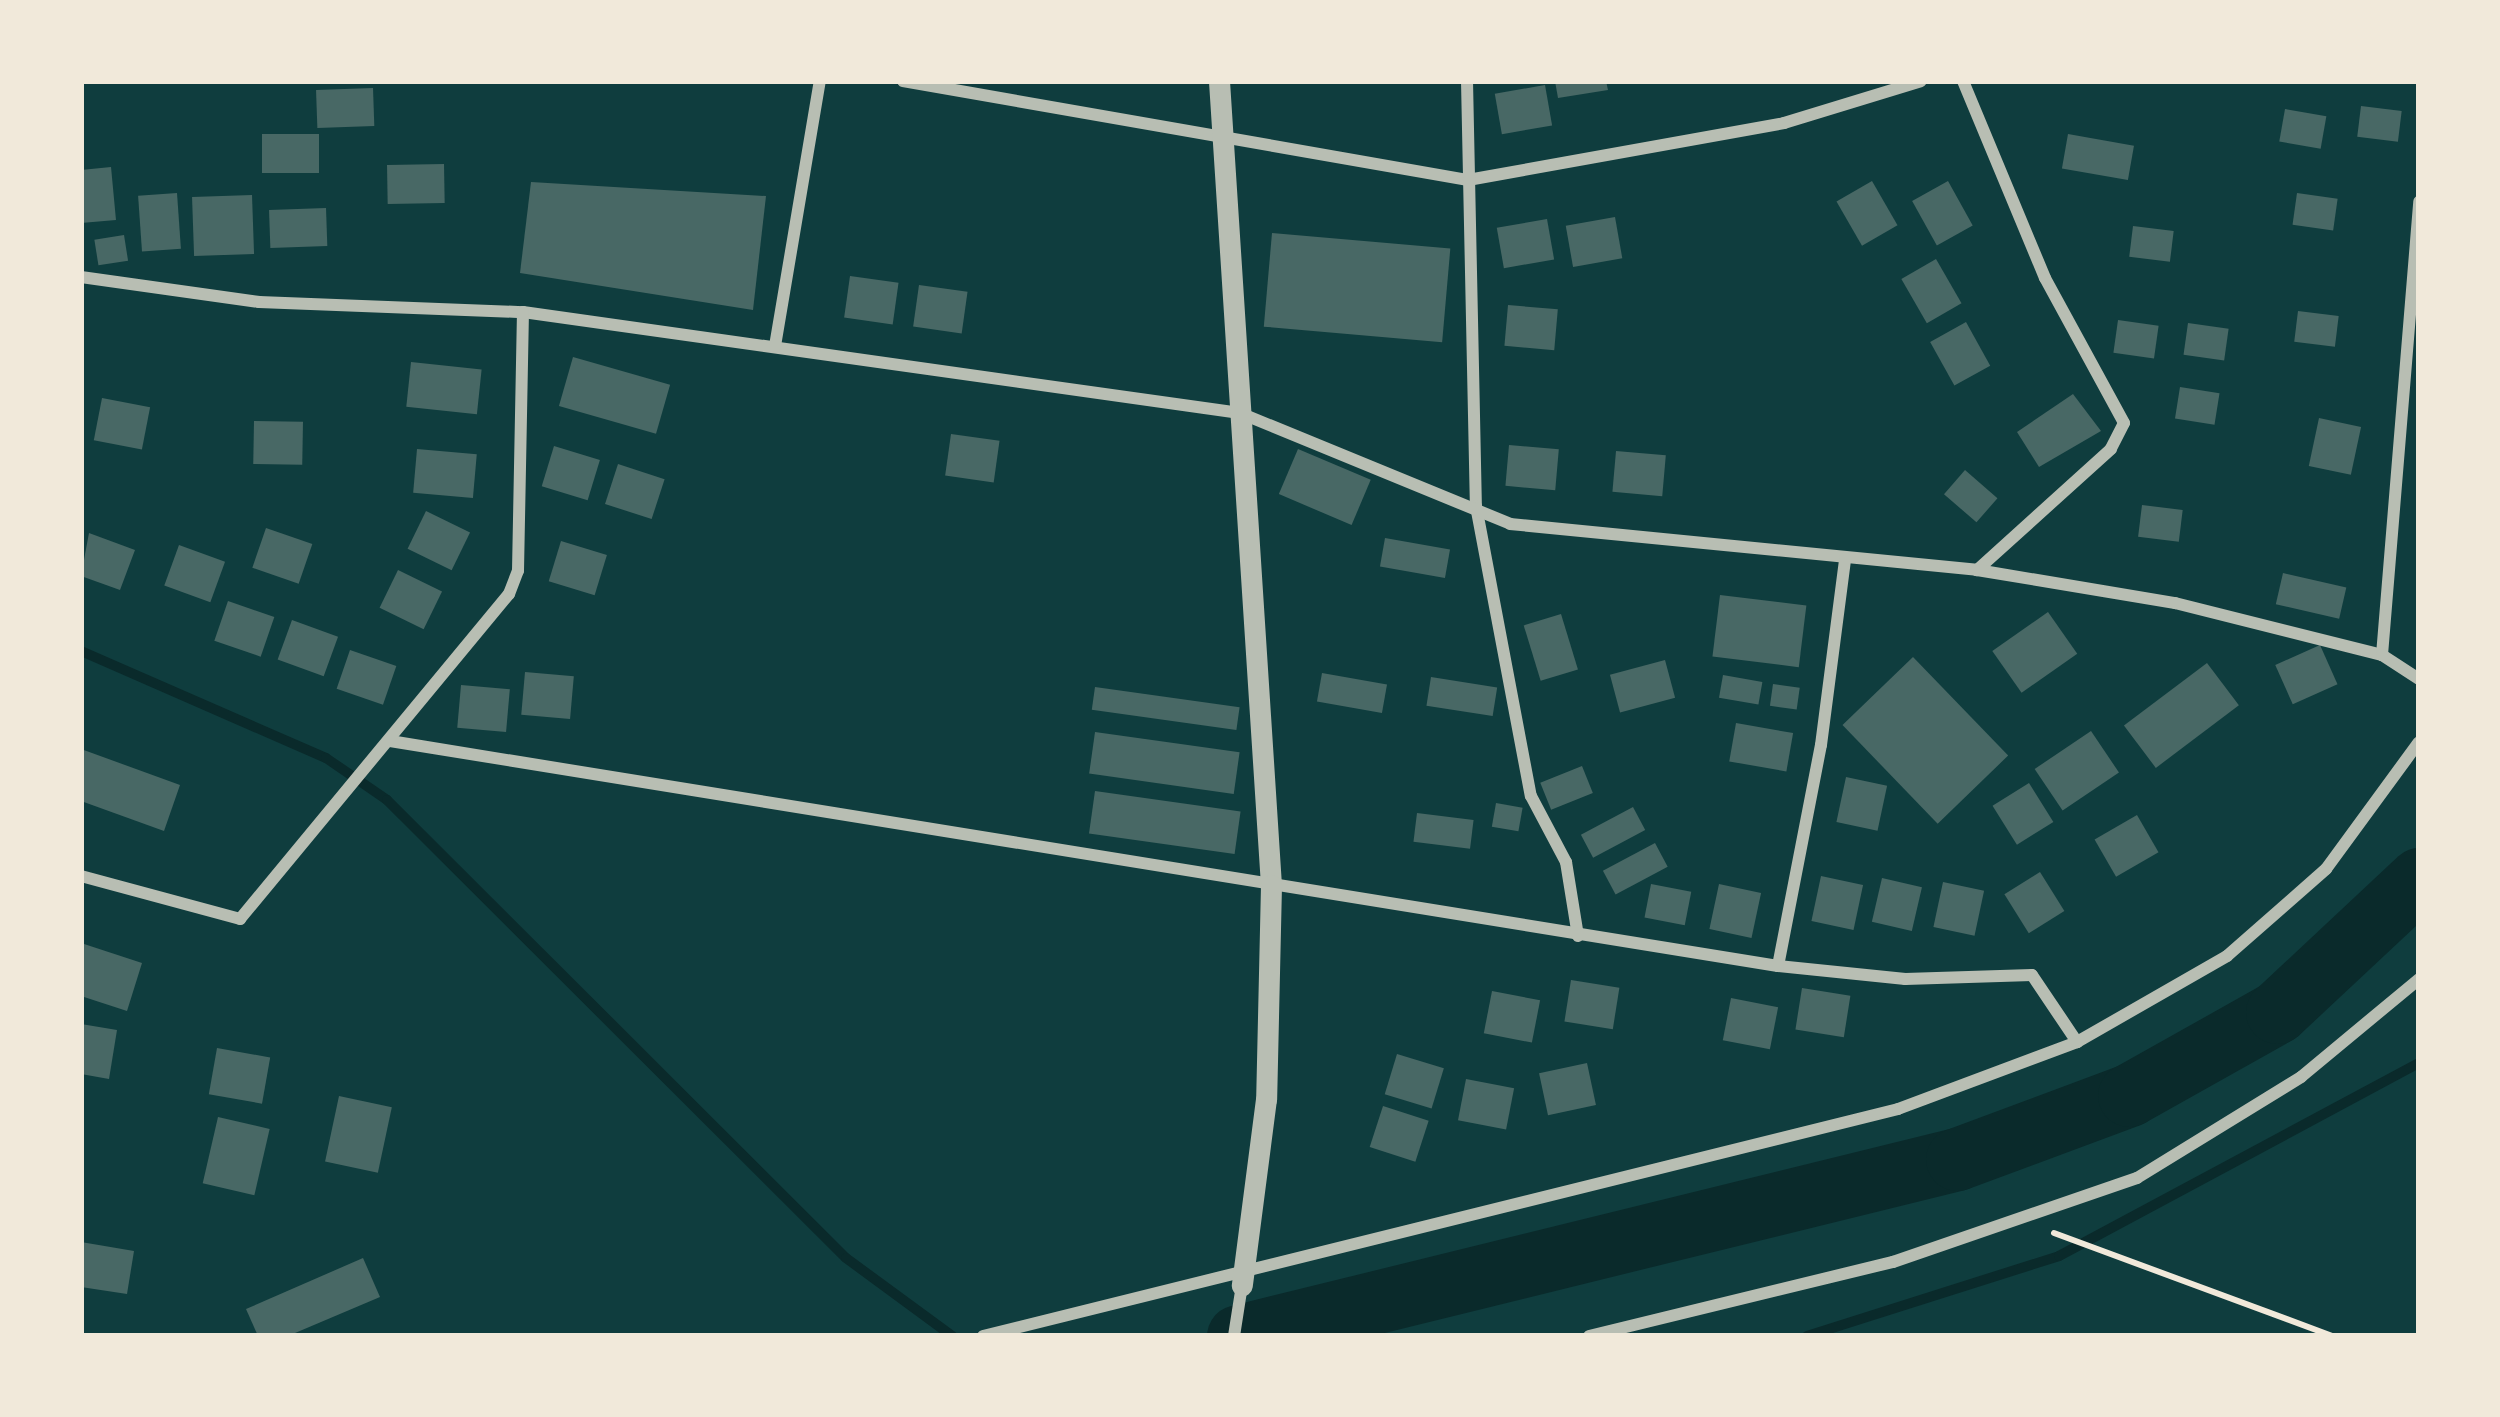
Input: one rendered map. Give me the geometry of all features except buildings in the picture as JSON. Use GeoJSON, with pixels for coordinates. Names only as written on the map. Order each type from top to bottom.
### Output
{"type":"FeatureCollection","features":[{"type":"Feature","properties":{"kind":"street"},"geometry":{"type":"LineString","coordinates":[[775,346],[820,81]]}},
{"type":"Feature","properties":{"kind":"street"},"geometry":{"type":"LineString","coordinates":[[903,81],[1468,181],[1784,123],[1921,81]]}},
{"type":"Feature","properties":{"kind":"street"},"geometry":{"type":"LineString","coordinates":[[1219,81],[1271,885],[1266,1099],[1234,1336]]}},
{"type":"Feature","properties":{"kind":"street"},"geometry":{"type":"LineString","coordinates":[[1467,81],[1475,506],[1531,796],[1566,862],[1578,936]]}},
{"type":"Feature","properties":{"kind":"street"},"geometry":{"type":"LineString","coordinates":[[1963,81],[2045,278],[2124,423],[2111,449],[1977,570]]}},
{"type":"Feature","properties":{"kind":"street"},"geometry":{"type":"LineString","coordinates":[[2382,655],[2419,202]]}},
{"type":"Feature","properties":{"kind":"street"},"geometry":{"type":"LineString","coordinates":[[81,277],[260,302],[523,312],[1240,413],[1510,524],[1977,570],[2175,603],[2382,655],[2419,679]]}},
{"type":"Feature","properties":{"kind":"street"},"geometry":{"type":"LineString","coordinates":[[81,876],[240,919],[509,594],[518,571],[523,312]]}},
{"type":"Feature","properties":{"kind":"street"},"geometry":{"type":"LineString","coordinates":[[1778,966],[1821,745],[1845,559]]}},
{"type":"Feature","properties":{"kind":"street"},"geometry":{"type":"LineString","coordinates":[[390,741],[1778,966],[1905,979],[2032,975],[2077,1042]]}},
{"type":"Feature","properties":{"kind":"street"},"geometry":{"type":"LineString","coordinates":[[983,1336],[1242,1278],[1898,1109],[2077,1042],[2244,942],[2326,869],[2419,742]]}},
{"type":"Feature","properties":{"kind":"street"},"geometry":{"type":"LineString","coordinates":[[1589,1336],[1892,1262],[2137,1178],[2301,1077],[2419,979]]}},
{"type":"Feature","properties":{"kind":"path"},"geometry":{"type":"LineString","coordinates":[[2055,1234],[2332,1336]]}},
{"type":"Feature","properties":{"kind":"waterway"},"geometry":{"type":"LineString","coordinates":[[81,651],[326,758],[387,800],[846,1258],[952,1336]]}},
{"type":"Feature","properties":{"kind":"waterway"},"geometry":{"type":"LineString","coordinates":[[1238,1336],[1957,1159],[2129,1095],[2277,1012],[2419,879]]}},
{"type":"Feature","properties":{"kind":"waterway"},"geometry":{"type":"LineString","coordinates":[[1807,1336],[2059,1256],[2419,1063]]}}]}
